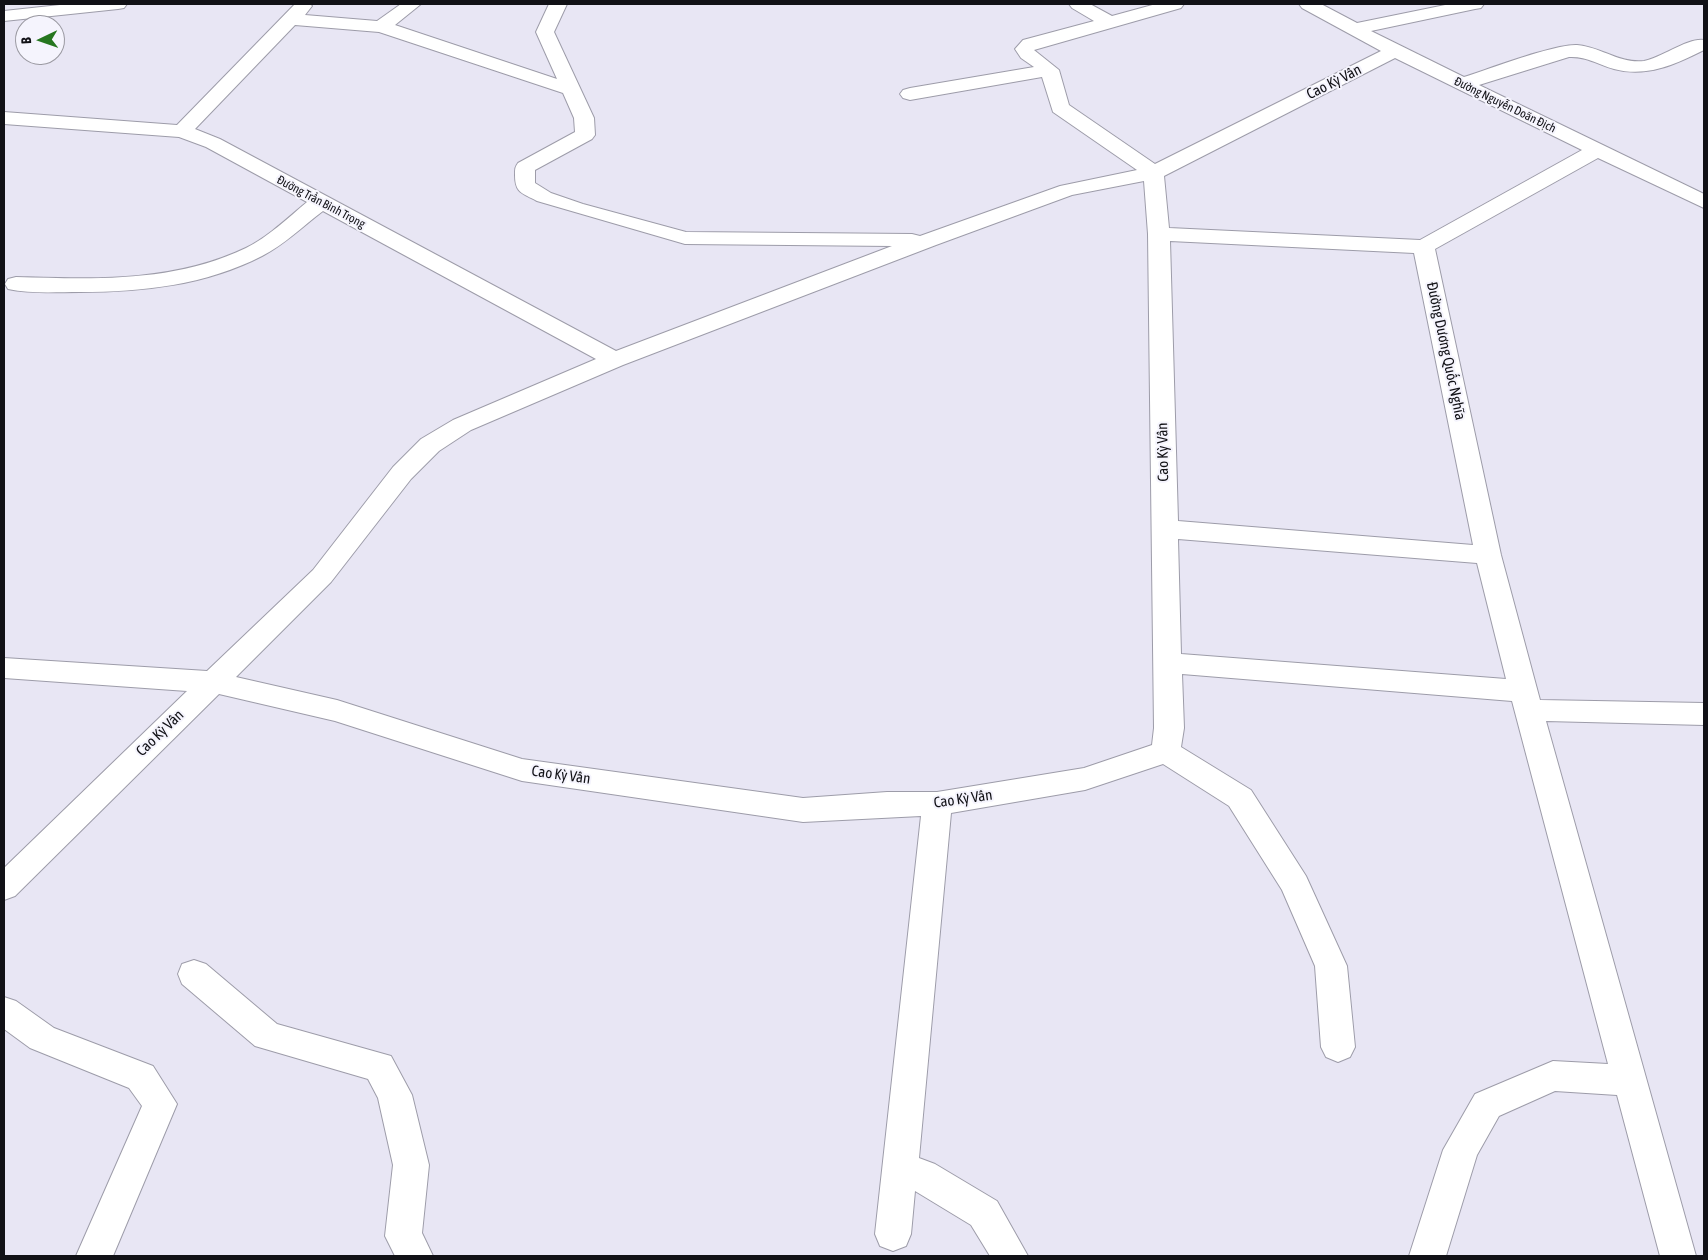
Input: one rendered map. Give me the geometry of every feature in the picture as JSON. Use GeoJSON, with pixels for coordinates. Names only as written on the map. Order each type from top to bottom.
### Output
{"type":"FeatureCollection","features":[{"type":"Feature","properties":{"kind":"street"},"geometry":{"type":"LineString","coordinates":[[4,16],[118,4]]}},
{"type":"Feature","properties":{"kind":"street"},"geometry":{"type":"LineString","coordinates":[[182,131],[305,4]]}},
{"type":"Feature","properties":{"kind":"street"},"geometry":{"type":"LineString","coordinates":[[381,27],[412,4]]}},
{"type":"Feature","properties":{"kind":"street"},"geometry":{"type":"LineString","coordinates":[[558,4],[545,32],[569,89],[584,118],[585,136],[555,149],[526,167],[525,186],[544,197],[627,224],[685,238],[928,240]]}},
{"type":"Feature","properties":{"kind":"street"},"geometry":{"type":"LineString","coordinates":[[1078,4],[1109,22]]}},
{"type":"Feature","properties":{"kind":"street"},"geometry":{"type":"LineString","coordinates":[[1154,173],[1060,108],[1050,70],[1024,49],[1030,44],[1175,4]]}},
{"type":"Feature","properties":{"kind":"street","name":"Đường Nguyễn Doãn Địch"},"geometry":{"type":"LineString","coordinates":[[1308,4],[1395,51],[1704,202]]}},
{"type":"Feature","properties":{"kind":"street"},"geometry":{"type":"LineString","coordinates":[[1354,29],[1475,4]]}},
{"type":"Feature","properties":{"kind":"street"},"geometry":{"type":"LineString","coordinates":[[291,19],[381,27],[569,89]]}},
{"type":"Feature","properties":{"kind":"street"},"geometry":{"type":"LineString","coordinates":[[1462,84],[1568,51],[1579,50],[1592,53],[1620,65],[1638,68],[1652,65],[1701,45]]}},
{"type":"Feature","properties":{"kind":"street","name":"Cao Kỳ Vân"},"geometry":{"type":"LineString","coordinates":[[4,887],[213,682],[337,711],[522,770],[803,810],[887,804],[937,804],[1085,779],[1166,752],[1169,728],[1168,662],[1158,234],[1154,173],[1395,51]]}},
{"type":"Feature","properties":{"kind":"street"},"geometry":{"type":"LineString","coordinates":[[910,94],[1050,70]]}},
{"type":"Feature","properties":{"kind":"street","name":"Đường Trần Bình Trọng"},"geometry":{"type":"LineString","coordinates":[[4,118],[182,131],[213,143],[615,360]]}},
{"type":"Feature","properties":{"kind":"street"},"geometry":{"type":"LineString","coordinates":[[1158,234],[1424,247],[1598,150]]}},
{"type":"Feature","properties":{"kind":"street"},"geometry":{"type":"LineString","coordinates":[[4,668],[213,682],[322,576],[402,473],[430,445],[462,425],[615,360],[928,240],[1067,190],[1154,173]]}},
{"type":"Feature","properties":{"kind":"street"},"geometry":{"type":"LineString","coordinates":[[16,284],[149,284],[186,277],[256,251],[321,202]]}},
{"type":"Feature","properties":{"kind":"street","name":"Đường Dương Quốc Nghĩa"},"geometry":{"type":"LineString","coordinates":[[1424,247],[1488,555],[1526,701],[1678,1256]]}},
{"type":"Feature","properties":{"kind":"street"},"geometry":{"type":"LineString","coordinates":[[1164,529],[1488,555]]}},
{"type":"Feature","properties":{"kind":"street"},"geometry":{"type":"LineString","coordinates":[[1168,662],[1526,701],[1704,714]]}},
{"type":"Feature","properties":{"kind":"street"},"geometry":{"type":"LineString","coordinates":[[1166,752],[1240,798],[1295,885],[1331,966],[1338,1047]]}},
{"type":"Feature","properties":{"kind":"street"},"geometry":{"type":"LineString","coordinates":[[893,1234],[937,804]]}},
{"type":"Feature","properties":{"kind":"street"},"geometry":{"type":"LineString","coordinates":[[194,974],[267,1036],[379,1067],[395,1094],[411,1165],[403,1236],[415,1256]]}},
{"type":"Feature","properties":{"kind":"street"},"geometry":{"type":"LineString","coordinates":[[4,1011],[42,1038],[141,1078],[160,1104],[95,1256]]}},
{"type":"Feature","properties":{"kind":"street"},"geometry":{"type":"LineString","coordinates":[[1428,1256],[1461,1150],[1487,1105],[1553,1076],[1629,1080]]}},
{"type":"Feature","properties":{"kind":"street"},"geometry":{"type":"LineString","coordinates":[[900,1169],[922,1176],[984,1213],[1010,1256]]}}]}
